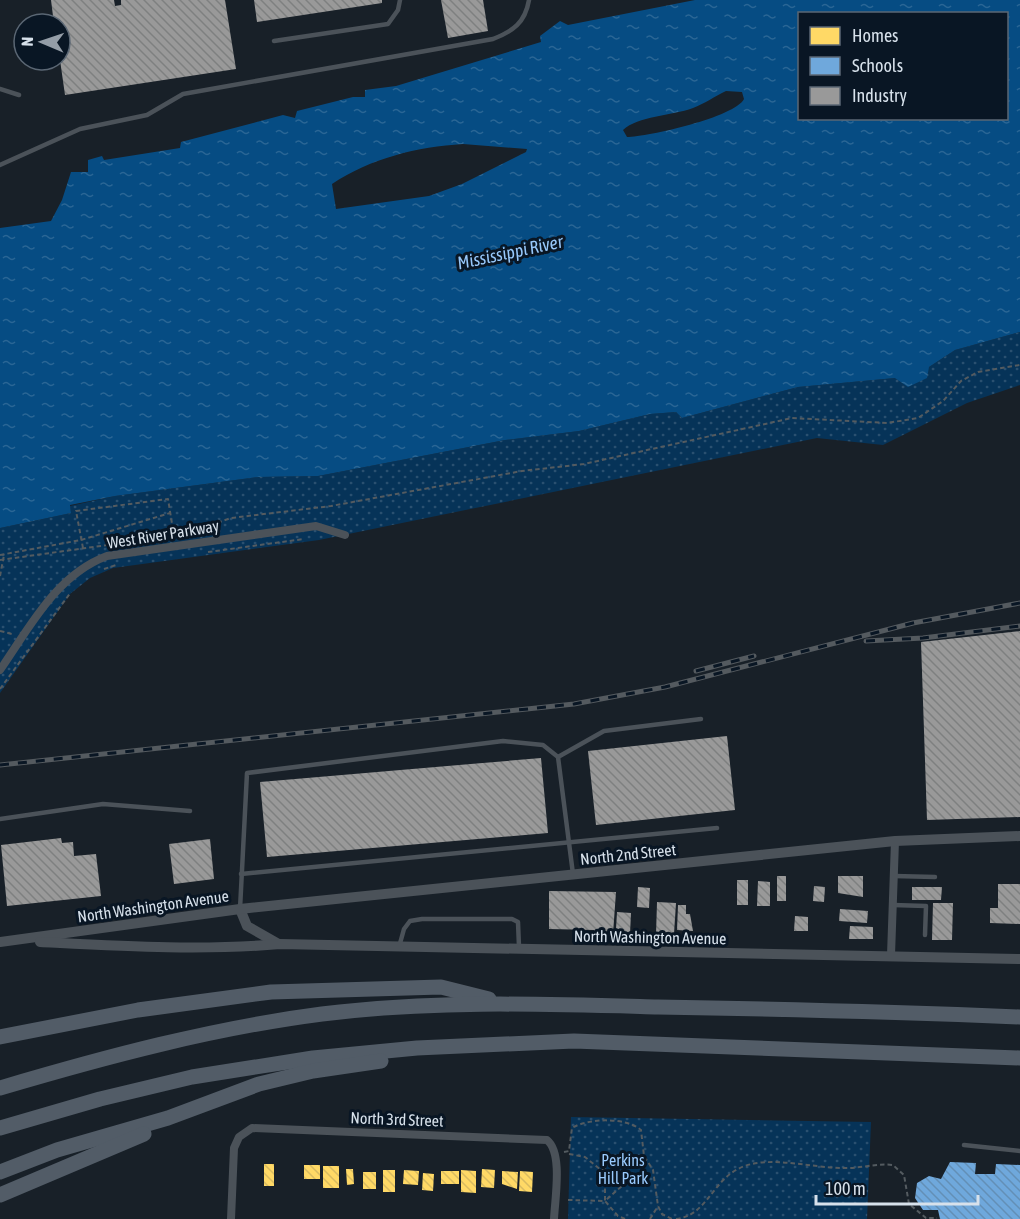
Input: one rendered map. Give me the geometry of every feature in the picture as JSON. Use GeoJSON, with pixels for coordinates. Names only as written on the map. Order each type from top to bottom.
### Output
{"type":"FeatureCollection","features":[{"type":"Feature","properties":{"kind":"highway"},"geometry":{"type":"LineString","coordinates":[[0,1036],[234,995],[297,990],[441,987],[504,1003]]}},
{"type":"Feature","properties":{"kind":"highway"},"geometry":{"type":"LineString","coordinates":[[0,1088],[129,1053],[224,1031],[299,1017],[361,1010],[504,1003],[1020,1017]]}},
{"type":"Feature","properties":{"kind":"highway"},"geometry":{"type":"LineString","coordinates":[[0,1172],[57,1150],[168,1118],[260,1084],[313,1071],[551,1041]]}},
{"type":"Feature","properties":{"kind":"highway"},"geometry":{"type":"LineString","coordinates":[[0,1128],[135,1090],[233,1069],[393,1050],[551,1041],[1020,1058]]}},
{"type":"Feature","properties":{"kind":"highway"},"geometry":{"type":"LineString","coordinates":[[0,1195],[149,1131],[168,1118]]}},
{"type":"Feature","properties":{"kind":"street","name":"West River Parkway"},"geometry":{"type":"LineString","coordinates":[[0,670],[56,590],[72,574],[89,563],[107,556],[316,526],[345,535]]}},
{"type":"Feature","properties":{"kind":"street","name":"North 2nd Street"},"geometry":{"type":"LineString","coordinates":[[240,909],[895,841],[1020,837]]}},
{"type":"Feature","properties":{"kind":"street"},"geometry":{"type":"LineString","coordinates":[[891,955],[895,841]]}},
{"type":"Feature","properties":{"kind":"street","name":"North Washington Avenue"},"geometry":{"type":"LineString","coordinates":[[0,942],[240,909],[248,926],[259,935],[280,944]]}},
{"type":"Feature","properties":{"kind":"street","name":"North Washington Avenue"},"geometry":{"type":"LineString","coordinates":[[14,940],[232,947],[280,944],[1020,959]]}},
{"type":"Feature","properties":{"kind":"street","name":"North 3rd Street"},"geometry":{"type":"LineString","coordinates":[[231,1219],[234,1148],[239,1137],[252,1128],[547,1140],[554,1146],[556,1156],[554,1219]]}},
{"type":"Feature","properties":{"kind":"lane"},"geometry":{"type":"LineString","coordinates":[[274,41],[388,24],[398,10],[400,0]]}},
{"type":"Feature","properties":{"kind":"lane"},"geometry":{"type":"LineString","coordinates":[[0,165],[80,129],[147,115],[183,94],[493,39],[512,31],[526,14],[529,0]]}},
{"type":"Feature","properties":{"kind":"lane"},"geometry":{"type":"LineString","coordinates":[[0,89],[19,95]]}},
{"type":"Feature","properties":{"kind":"lane"},"geometry":{"type":"LineString","coordinates":[[558,757],[604,731],[701,719]]}},
{"type":"Feature","properties":{"kind":"lane"},"geometry":{"type":"LineString","coordinates":[[240,909],[247,772],[503,741],[543,745],[558,757],[573,875]]}},
{"type":"Feature","properties":{"kind":"lane"},"geometry":{"type":"LineString","coordinates":[[0,819],[103,804],[190,812]]}},
{"type":"Feature","properties":{"kind":"lane"},"geometry":{"type":"LineString","coordinates":[[242,874],[717,828]]}},
{"type":"Feature","properties":{"kind":"lane"},"geometry":{"type":"LineString","coordinates":[[894,876],[935,877]]}},
{"type":"Feature","properties":{"kind":"lane"},"geometry":{"type":"LineString","coordinates":[[893,905],[926,906],[925,935]]}},
{"type":"Feature","properties":{"kind":"lane"},"geometry":{"type":"LineString","coordinates":[[399,947],[404,930],[411,921],[512,920],[518,922],[519,949]]}},
{"type":"Feature","properties":{"kind":"lane"},"geometry":{"type":"LineString","coordinates":[[964,1145],[1020,1151]]}},
{"type":"Feature","properties":{"kind":"path"},"geometry":{"type":"LineString","coordinates":[[83,548],[76,511],[168,499],[174,536],[231,518],[331,506],[522,471],[584,464],[792,418],[887,423],[918,418],[943,401],[961,381],[978,372],[1020,364]]}},
{"type":"Feature","properties":{"kind":"path"},"geometry":{"type":"LineString","coordinates":[[0,576],[2,555],[81,540],[170,513]]}},
{"type":"Feature","properties":{"kind":"path"},"geometry":{"type":"LineString","coordinates":[[198,554],[304,539]]}},
{"type":"Feature","properties":{"kind":"path"},"geometry":{"type":"LineString","coordinates":[[2,560],[140,541]]}},
{"type":"Feature","properties":{"kind":"path"},"geometry":{"type":"LineString","coordinates":[[96,573],[121,564]]}},
{"type":"Feature","properties":{"kind":"path"},"geometry":{"type":"LineString","coordinates":[[0,689],[77,584]]}},
{"type":"Feature","properties":{"kind":"path"},"geometry":{"type":"LineString","coordinates":[[0,631],[12,635]]}},
{"type":"Feature","properties":{"kind":"path"},"geometry":{"type":"LineString","coordinates":[[564,1152],[569,1151],[572,1128],[580,1122],[634,1124],[640,1130],[644,1156],[653,1170],[658,1206],[662,1214],[672,1219]]}},
{"type":"Feature","properties":{"kind":"path"},"geometry":{"type":"LineString","coordinates":[[569,1154],[585,1157],[596,1168],[621,1171]]}},
{"type":"Feature","properties":{"kind":"path"},"geometry":{"type":"LineString","coordinates":[[676,1219],[697,1213],[724,1178],[739,1168],[757,1163],[844,1168],[892,1165],[904,1175],[909,1204],[926,1218],[937,1218]]}},
{"type":"Feature","properties":{"kind":"path"},"geometry":{"type":"LineString","coordinates":[[605,1166],[605,1201],[618,1216],[625,1219]]}},
{"type":"Feature","properties":{"kind":"path"},"geometry":{"type":"LineString","coordinates":[[568,1200],[605,1201],[622,1185]]}},
{"type":"Feature","properties":{"kind":"path"},"geometry":{"type":"LineString","coordinates":[[650,1219],[658,1206]]}},
{"type":"Feature","properties":{"kind":"green space"},"geometry":{"type":"Polygon","coordinates":[[[1020,332],[1020,385],[967,403],[883,445],[817,438],[319,540],[113,568],[90,578],[70,594],[0,693],[0,528],[71,513],[70,506],[115,496],[258,477],[318,476],[505,440],[579,431],[650,414],[676,412],[682,418],[798,387],[895,378],[929,367],[955,350],[1020,332]]]}},
{"type":"Feature","properties":{"kind":"green space","name":"Perkins Hill Park"},"geometry":{"type":"Polygon","coordinates":[[[571,1117],[871,1122],[867,1219],[568,1219],[571,1117]]]}},
{"type":"Feature","properties":{"kind":"water","name":"Mississippi River"},"geometry":{"type":"Polygon","coordinates":[[[695,0],[1020,0],[1020,332],[955,350],[929,367],[927,378],[908,387],[895,378],[798,387],[682,418],[676,412],[650,414],[579,431],[505,440],[318,476],[258,477],[115,496],[70,505],[71,513],[0,528],[0,228],[51,221],[62,200],[71,172],[88,172],[88,160],[102,156],[104,160],[180,148],[181,142],[283,115],[295,118],[297,111],[353,97],[365,97],[365,90],[396,86],[541,42],[540,36],[560,21],[568,25],[695,0]],[[726,91],[693,108],[646,119],[629,125],[623,130],[627,137],[653,134],[725,113],[744,99],[742,92],[726,91]],[[463,144],[412,151],[362,167],[332,184],[336,209],[429,196],[462,184],[526,152],[527,149],[463,144]]]}},
{"type":"Feature","properties":{"kind":"building: Homes"},"geometry":{"type":"Polygon","coordinates":[[[264,1164],[274,1164],[274,1186],[264,1186],[264,1164]]]}},
{"type":"Feature","properties":{"kind":"building: Homes"},"geometry":{"type":"Polygon","coordinates":[[[304,1165],[320,1165],[320,1179],[304,1179],[304,1165]]]}},
{"type":"Feature","properties":{"kind":"building: Homes"},"geometry":{"type":"Polygon","coordinates":[[[323,1166],[339,1166],[339,1188],[323,1188],[323,1166]]]}},
{"type":"Feature","properties":{"kind":"building: Homes"},"geometry":{"type":"Polygon","coordinates":[[[346,1169],[353,1169],[354,1184],[347,1185],[346,1169]]]}},
{"type":"Feature","properties":{"kind":"building: Homes"},"geometry":{"type":"Polygon","coordinates":[[[482,1169],[495,1170],[494,1188],[481,1187],[482,1169]]]}},
{"type":"Feature","properties":{"kind":"building: Homes"},"geometry":{"type":"Polygon","coordinates":[[[383,1170],[395,1170],[395,1192],[383,1192],[383,1170]]]}},
{"type":"Feature","properties":{"kind":"building: Homes"},"geometry":{"type":"Polygon","coordinates":[[[404,1170],[419,1171],[418,1185],[403,1184],[404,1170]]]}},
{"type":"Feature","properties":{"kind":"building: Homes"},"geometry":{"type":"Polygon","coordinates":[[[461,1170],[476,1171],[476,1193],[461,1192],[461,1170]]]}},
{"type":"Feature","properties":{"kind":"building: Homes"},"geometry":{"type":"Polygon","coordinates":[[[441,1171],[459,1171],[459,1184],[441,1184],[441,1171]]]}},
{"type":"Feature","properties":{"kind":"building: Homes"},"geometry":{"type":"Polygon","coordinates":[[[502,1171],[518,1172],[517,1189],[502,1184],[502,1171]]]}},
{"type":"Feature","properties":{"kind":"building: Homes"},"geometry":{"type":"Polygon","coordinates":[[[520,1171],[533,1172],[532,1192],[519,1191],[520,1171]]]}},
{"type":"Feature","properties":{"kind":"building: Homes"},"geometry":{"type":"Polygon","coordinates":[[[363,1172],[376,1172],[376,1189],[363,1189],[363,1172]]]}},
{"type":"Feature","properties":{"kind":"building: Homes"},"geometry":{"type":"Polygon","coordinates":[[[423,1173],[434,1174],[433,1191],[422,1190],[423,1173]]]}},
{"type":"Feature","properties":{"kind":"building: Schools"},"geometry":{"type":"Polygon","coordinates":[[[950,1162],[976,1163],[975,1174],[995,1174],[996,1164],[1020,1165],[1020,1219],[940,1219],[938,1210],[923,1210],[915,1198],[917,1183],[929,1176],[941,1179],[950,1162]]]}},
{"type":"Feature","properties":{"kind":"building: Industry"},"geometry":{"type":"Polygon","coordinates":[[[51,0],[114,0],[115,6],[121,5],[121,0],[225,0],[236,69],[65,95],[62,72],[72,72],[72,12],[52,12],[51,0]]]}},
{"type":"Feature","properties":{"kind":"building: Industry"},"geometry":{"type":"Polygon","coordinates":[[[254,0],[382,0],[382,3],[257,22],[254,0]]]}},
{"type":"Feature","properties":{"kind":"building: Industry"},"geometry":{"type":"Polygon","coordinates":[[[441,0],[483,0],[488,31],[448,38],[441,0]]]}},
{"type":"Feature","properties":{"kind":"building: Industry"},"geometry":{"type":"Polygon","coordinates":[[[1020,631],[1020,817],[927,820],[921,642],[1020,631]]]}},
{"type":"Feature","properties":{"kind":"building: Industry"},"geometry":{"type":"Polygon","coordinates":[[[727,736],[735,810],[596,825],[588,751],[727,736]]]}},
{"type":"Feature","properties":{"kind":"building: Industry"},"geometry":{"type":"Polygon","coordinates":[[[541,758],[548,833],[267,857],[260,782],[541,758]]]}},
{"type":"Feature","properties":{"kind":"building: Industry"},"geometry":{"type":"Polygon","coordinates":[[[61,838],[62,843],[73,842],[74,856],[96,854],[101,896],[7,906],[1,845],[61,838]]]}},
{"type":"Feature","properties":{"kind":"building: Industry"},"geometry":{"type":"Polygon","coordinates":[[[210,839],[214,879],[174,884],[169,844],[210,839]]]}},
{"type":"Feature","properties":{"kind":"building: Industry"},"geometry":{"type":"Polygon","coordinates":[[[777,876],[786,876],[786,901],[777,901],[777,876]]]}},
{"type":"Feature","properties":{"kind":"building: Industry"},"geometry":{"type":"Polygon","coordinates":[[[838,876],[863,876],[863,897],[838,893],[838,876]]]}},
{"type":"Feature","properties":{"kind":"building: Industry"},"geometry":{"type":"Polygon","coordinates":[[[737,880],[748,880],[748,905],[737,905],[737,880]]]}},
{"type":"Feature","properties":{"kind":"building: Industry"},"geometry":{"type":"Polygon","coordinates":[[[758,881],[770,882],[770,906],[757,906],[758,881]]]}},
{"type":"Feature","properties":{"kind":"building: Industry"},"geometry":{"type":"Polygon","coordinates":[[[998,884],[1020,884],[1020,924],[990,923],[990,908],[998,908],[998,884]]]}},
{"type":"Feature","properties":{"kind":"building: Industry"},"geometry":{"type":"Polygon","coordinates":[[[814,886],[825,887],[824,902],[813,901],[814,886]]]}},
{"type":"Feature","properties":{"kind":"building: Industry"},"geometry":{"type":"Polygon","coordinates":[[[638,887],[650,888],[649,908],[637,907],[638,887]]]}},
{"type":"Feature","properties":{"kind":"building: Industry"},"geometry":{"type":"Polygon","coordinates":[[[912,887],[942,887],[941,900],[912,900],[912,887]]]}},
{"type":"Feature","properties":{"kind":"building: Industry"},"geometry":{"type":"Polygon","coordinates":[[[549,891],[616,892],[613,934],[594,934],[594,930],[549,929],[549,891]]]}},
{"type":"Feature","properties":{"kind":"building: Industry"},"geometry":{"type":"Polygon","coordinates":[[[657,902],[676,903],[674,934],[656,934],[657,902]]]}},
{"type":"Feature","properties":{"kind":"building: Industry"},"geometry":{"type":"Polygon","coordinates":[[[933,903],[953,903],[952,940],[932,940],[933,903]]]}},
{"type":"Feature","properties":{"kind":"building: Industry"},"geometry":{"type":"Polygon","coordinates":[[[678,905],[686,905],[686,914],[690,914],[693,931],[677,930],[678,905]]]}},
{"type":"Feature","properties":{"kind":"building: Industry"},"geometry":{"type":"Polygon","coordinates":[[[840,909],[868,911],[867,923],[839,921],[840,909]]]}},
{"type":"Feature","properties":{"kind":"building: Industry"},"geometry":{"type":"Polygon","coordinates":[[[617,912],[631,913],[630,934],[621,933],[621,930],[616,929],[617,912]]]}},
{"type":"Feature","properties":{"kind":"building: Industry"},"geometry":{"type":"Polygon","coordinates":[[[795,916],[808,917],[808,931],[794,931],[795,916]]]}},
{"type":"Feature","properties":{"kind":"building: Industry"},"geometry":{"type":"Polygon","coordinates":[[[850,926],[873,927],[873,939],[849,939],[850,926]]]}},
{"type":"Feature","properties":{"kind":"railway"},"geometry":{"type":"LineString","coordinates":[[0,765],[574,704],[665,687],[913,623],[1020,603]]}},
{"type":"Feature","properties":{"kind":"railway"},"geometry":{"type":"LineString","coordinates":[[866,641],[923,638],[1020,626]]}},
{"type":"Feature","properties":{"kind":"railway"},"geometry":{"type":"LineString","coordinates":[[696,671],[754,656]]}}]}
